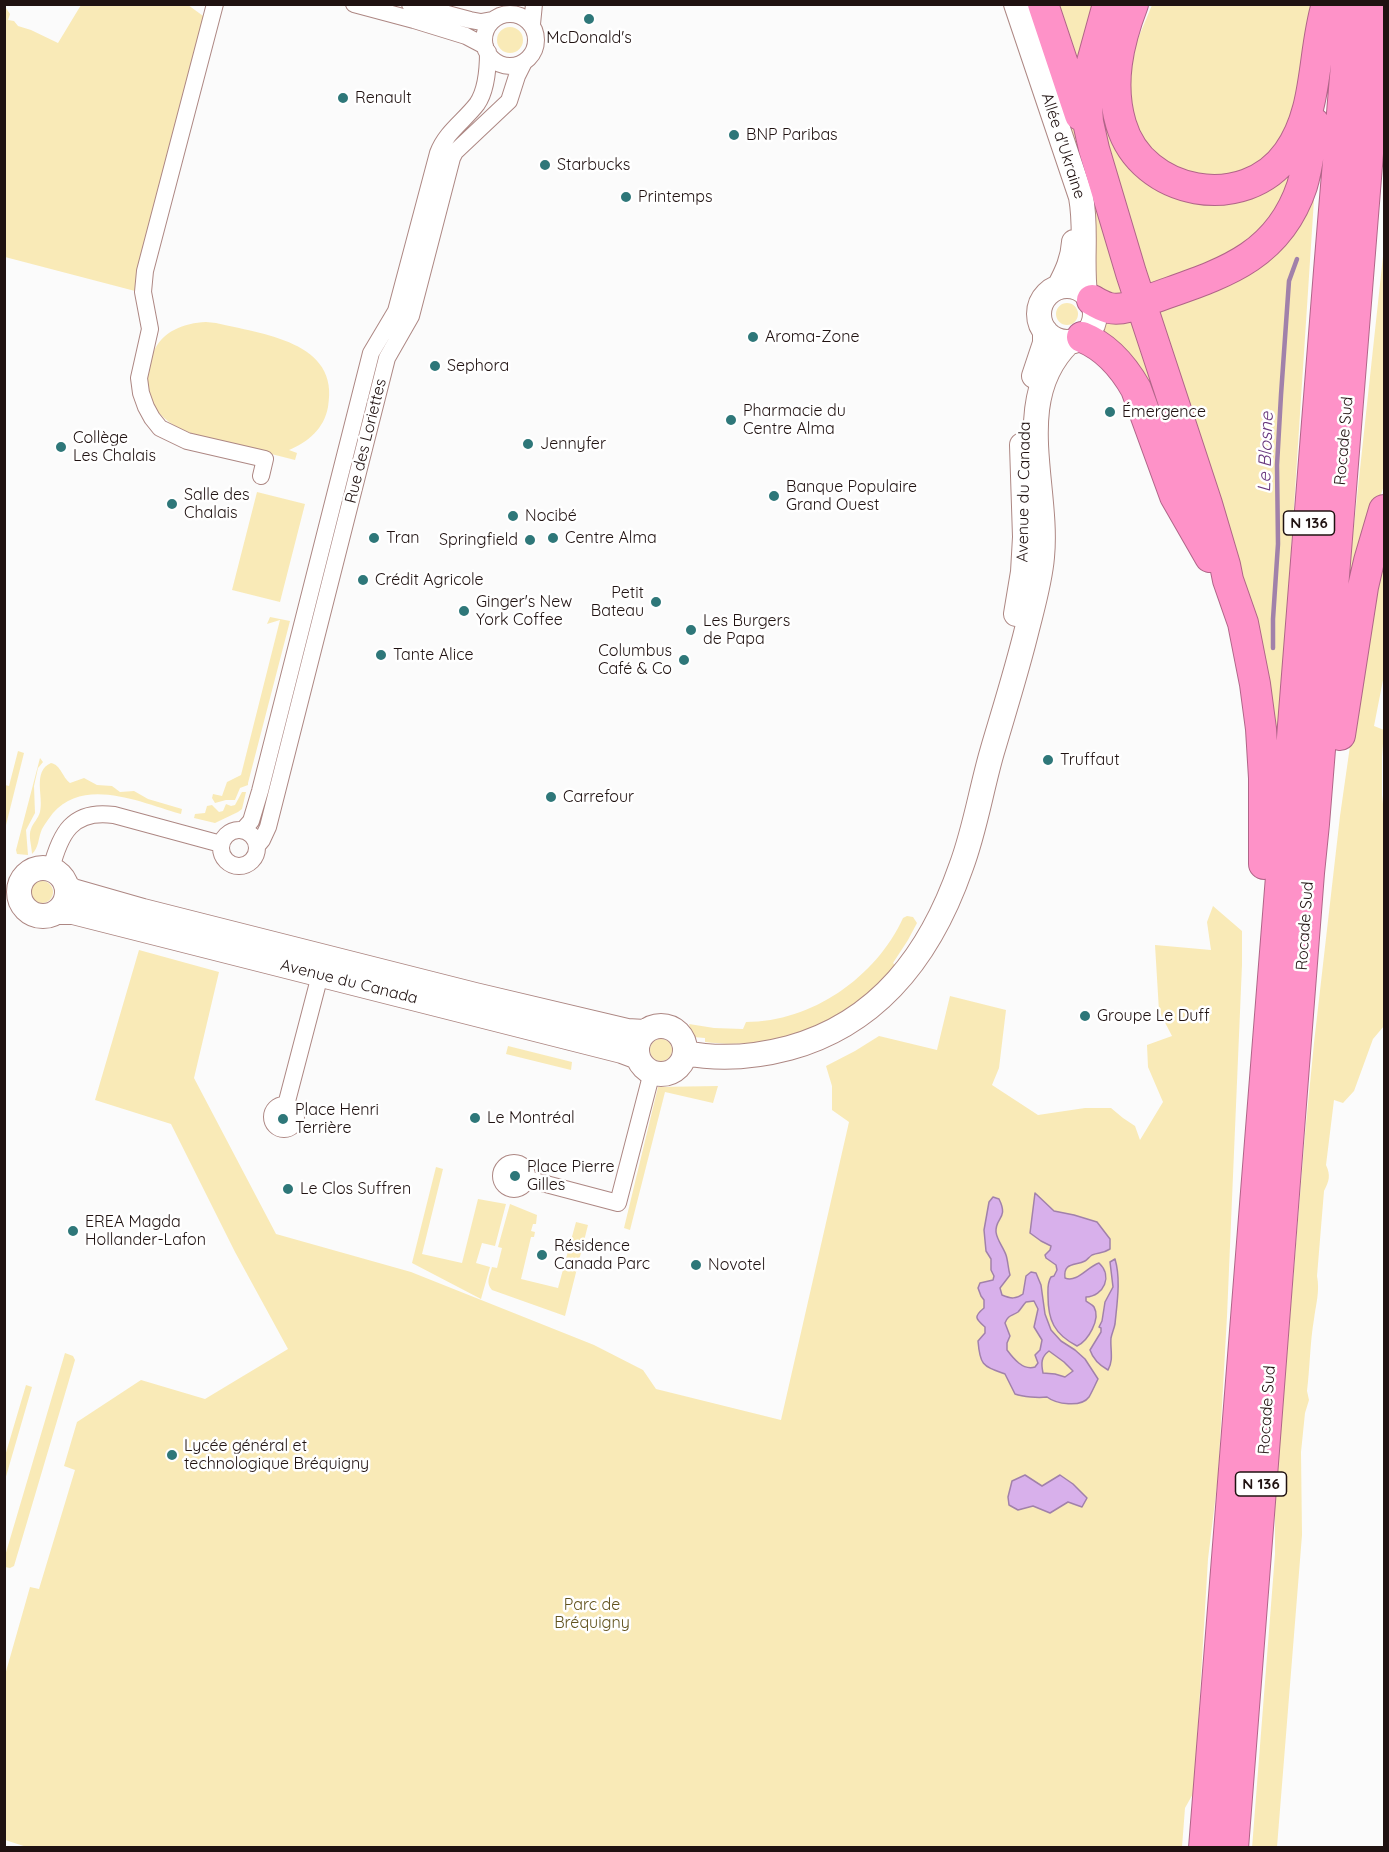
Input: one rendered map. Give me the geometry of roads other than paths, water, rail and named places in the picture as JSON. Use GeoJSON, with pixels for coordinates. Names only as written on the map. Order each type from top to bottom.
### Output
{"type":"FeatureCollection","features":[{"type":"Feature","properties":{"kind":"highway"},"geometry":{"type":"LineString","coordinates":[[1044,4],[1082,121],[1094,149]]}},
{"type":"Feature","properties":{"kind":"highway"},"geometry":{"type":"LineString","coordinates":[[1108,4],[1093,54],[1086,92],[1088,122],[1131,273],[1226,565],[1228,580],[1243,623],[1255,684],[1261,729],[1264,788],[1264,905],[1257,1028],[1268,1042]]}},
{"type":"Feature","properties":{"kind":"highway"},"geometry":{"type":"LineString","coordinates":[[1133,4],[1119,51],[1116,72],[1117,106],[1127,140],[1145,164],[1166,180],[1188,188],[1214,190],[1245,186],[1257,181],[1288,154],[1299,134],[1306,114],[1322,22],[1328,4]]}},
{"type":"Feature","properties":{"kind":"highway"},"geometry":{"type":"LineString","coordinates":[[1088,296],[1107,309],[1116,310],[1236,266],[1267,242],[1287,218],[1301,188],[1306,170],[1329,25],[1328,4]]}},
{"type":"Feature","properties":{"kind":"highway","name":"Rocade Sud"},"geometry":{"type":"LineString","coordinates":[[1204,1848],[1352,4]]}},
{"type":"Feature","properties":{"kind":"highway","name":"Rocade Sud"},"geometry":{"type":"LineString","coordinates":[[1233,1848],[1380,4]]}},
{"type":"Feature","properties":{"kind":"highway"},"geometry":{"type":"LineString","coordinates":[[1356,287],[1370,276],[1384,144]]}},
{"type":"Feature","properties":{"kind":"highway"},"geometry":{"type":"LineString","coordinates":[[1075,340],[1103,348],[1126,373],[1136,389],[1175,495],[1217,569],[1228,580]]}},
{"type":"Feature","properties":{"kind":"highway"},"geometry":{"type":"LineString","coordinates":[[1309,873],[1327,842],[1342,713],[1354,639],[1369,561],[1384,510]]}},
{"type":"Feature","properties":{"kind":"street"},"geometry":{"type":"LineString","coordinates":[[215,4],[146,271],[144,299],[150,329],[141,369],[140,386],[146,406],[160,428],[187,441],[265,459],[261,476]]}},
{"type":"Feature","properties":{"kind":"street"},"geometry":{"type":"LineString","coordinates":[[354,4],[466,36],[486,49],[495,60],[505,65],[517,65],[524,62],[533,51],[536,31],[532,24],[516,15],[498,14],[481,22],[410,4]]}},
{"type":"Feature","properties":{"kind":"street"},"geometry":{"type":"LineString","coordinates":[[532,24],[534,4]]}},
{"type":"Feature","properties":{"kind":"street","name":"Allée d'Ukraine"},"geometry":{"type":"LineString","coordinates":[[1003,4],[1075,235],[1070,267],[1059,287],[1050,291],[1041,303],[1038,315],[1045,331]]}},
{"type":"Feature","properties":{"kind":"street","name":"Allée d'Ukraine"},"geometry":{"type":"LineString","coordinates":[[1016,4],[1081,197],[1084,216],[1083,270],[1095,317],[1088,332],[1075,340]]}},
{"type":"Feature","properties":{"kind":"street"},"geometry":{"type":"LineString","coordinates":[[486,49],[485,33],[498,14]]}},
{"type":"Feature","properties":{"kind":"street","name":"Rue des Loriettes"},"geometry":{"type":"LineString","coordinates":[[243,830],[251,822],[260,791],[371,353],[396,311],[442,142],[478,102],[488,66],[486,49]]}},
{"type":"Feature","properties":{"kind":"street","name":"Rue des Loriettes"},"geometry":{"type":"LineString","coordinates":[[257,846],[262,840],[270,817],[387,358],[411,316],[452,158],[455,152],[509,101],[524,62]]}},
{"type":"Feature","properties":{"kind":"street"},"geometry":{"type":"LineString","coordinates":[[1059,287],[1073,286],[1088,296]]}},
{"type":"Feature","properties":{"kind":"street"},"geometry":{"type":"LineString","coordinates":[[1045,331],[1055,340],[1075,340]]}},
{"type":"Feature","properties":{"kind":"street","name":"Avenue du Canada"},"geometry":{"type":"LineString","coordinates":[[989,761],[1022,582],[1025,537],[1023,427],[1028,396],[1045,343],[1045,331]]}},
{"type":"Feature","properties":{"kind":"street","name":"Avenue du Canada"},"geometry":{"type":"LineString","coordinates":[[685,1053],[721,1057],[767,1054],[807,1043],[838,1030],[880,1000],[897,982],[915,959],[948,899],[963,864],[989,761],[1036,596],[1042,560],[1043,528],[1036,409],[1053,360],[1075,340]]}},
{"type":"Feature","properties":{"kind":"street"},"geometry":{"type":"LineString","coordinates":[[51,869],[59,841],[69,827],[79,820],[98,814],[114,815],[221,844]]}},
{"type":"Feature","properties":{"kind":"street"},"geometry":{"type":"LineString","coordinates":[[233,830],[243,830],[253,836],[256,841],[254,858],[244,866],[231,865],[222,856],[221,844],[227,833],[233,830]]}},
{"type":"Feature","properties":{"kind":"street"},"geometry":{"type":"LineString","coordinates":[[15,873],[51,869],[61,875],[67,887],[66,899],[58,912]]}},
{"type":"Feature","properties":{"kind":"street"},"geometry":{"type":"LineString","coordinates":[[12,897],[19,890],[22,881],[15,873]]}},
{"type":"Feature","properties":{"kind":"street","name":"Avenue du Canada"},"geometry":{"type":"LineString","coordinates":[[67,887],[73,891],[143,911],[453,989],[627,1031],[645,1032]]}},
{"type":"Feature","properties":{"kind":"street","name":"Avenue du Canada"},"geometry":{"type":"LineString","coordinates":[[12,897],[36,915],[49,916],[58,912],[73,912],[622,1051],[645,1065]]}},
{"type":"Feature","properties":{"kind":"street"},"geometry":{"type":"LineString","coordinates":[[286,1105],[320,975]]}},
{"type":"Feature","properties":{"kind":"street"},"geometry":{"type":"LineString","coordinates":[[527,1179],[618,1203],[645,1065],[638,1044],[645,1032],[658,1026],[677,1031],[684,1041],[685,1053],[683,1060],[673,1071],[666,1073],[645,1065]]}},
{"type":"Feature","properties":{"kind":"waterway","name":"Le Blosne"},"geometry":{"type":"LineString","coordinates":[[1273,648],[1281,395],[1289,281],[1297,259]]}},
{"type":"Feature","properties":{"kind":"place","name":"McDonald's"},"geometry":{"type":"Point","coordinates":[589,19]}},
{"type":"Feature","properties":{"kind":"place","name":"Renault"},"geometry":{"type":"Point","coordinates":[343,98]}},
{"type":"Feature","properties":{"kind":"place","name":"BNP Paribas"},"geometry":{"type":"Point","coordinates":[734,135]}},
{"type":"Feature","properties":{"kind":"place","name":"Starbucks"},"geometry":{"type":"Point","coordinates":[545,165]}},
{"type":"Feature","properties":{"kind":"place","name":"Printemps"},"geometry":{"type":"Point","coordinates":[626,197]}},
{"type":"Feature","properties":{"kind":"place","name":"Aroma-Zone"},"geometry":{"type":"Point","coordinates":[753,337]}},
{"type":"Feature","properties":{"kind":"place","name":"Sephora"},"geometry":{"type":"Point","coordinates":[435,366]}},
{"type":"Feature","properties":{"kind":"place","name":"Émergence"},"geometry":{"type":"Point","coordinates":[1110,412]}},
{"type":"Feature","properties":{"kind":"place","name":"Pharmacie du Centre Alma"},"geometry":{"type":"Point","coordinates":[731,420]}},
{"type":"Feature","properties":{"kind":"place","name":"Jennyfer"},"geometry":{"type":"Point","coordinates":[528,444]}},
{"type":"Feature","properties":{"kind":"place","name":"Collège Les Chalais"},"geometry":{"type":"Point","coordinates":[61,447]}},
{"type":"Feature","properties":{"kind":"place","name":"Banque Populaire Grand Ouest"},"geometry":{"type":"Point","coordinates":[774,496]}},
{"type":"Feature","properties":{"kind":"place","name":"Salle des Chalais"},"geometry":{"type":"Point","coordinates":[172,504]}},
{"type":"Feature","properties":{"kind":"place","name":"Nocibé"},"geometry":{"type":"Point","coordinates":[513,516]}},
{"type":"Feature","properties":{"kind":"place","name":"Tran"},"geometry":{"type":"Point","coordinates":[374,538]}},
{"type":"Feature","properties":{"kind":"place","name":"Centre Alma"},"geometry":{"type":"Point","coordinates":[553,538]}},
{"type":"Feature","properties":{"kind":"place","name":"Springfield"},"geometry":{"type":"Point","coordinates":[530,540]}},
{"type":"Feature","properties":{"kind":"place","name":"Crédit Agricole"},"geometry":{"type":"Point","coordinates":[363,580]}},
{"type":"Feature","properties":{"kind":"place","name":"Petit Bateau"},"geometry":{"type":"Point","coordinates":[656,602]}},
{"type":"Feature","properties":{"kind":"place","name":"Ginger's New York Coffee"},"geometry":{"type":"Point","coordinates":[464,611]}},
{"type":"Feature","properties":{"kind":"place","name":"Les Burgers de Papa"},"geometry":{"type":"Point","coordinates":[691,630]}},
{"type":"Feature","properties":{"kind":"place","name":"Tante Alice"},"geometry":{"type":"Point","coordinates":[381,655]}},
{"type":"Feature","properties":{"kind":"place","name":"Columbus Café & Co"},"geometry":{"type":"Point","coordinates":[684,660]}},
{"type":"Feature","properties":{"kind":"place","name":"Truffaut"},"geometry":{"type":"Point","coordinates":[1048,760]}},
{"type":"Feature","properties":{"kind":"place","name":"Carrefour"},"geometry":{"type":"Point","coordinates":[551,797]}},
{"type":"Feature","properties":{"kind":"place","name":"Groupe Le Duff"},"geometry":{"type":"Point","coordinates":[1085,1016]}},
{"type":"Feature","properties":{"kind":"place","name":"Le Montréal"},"geometry":{"type":"Point","coordinates":[475,1118]}},
{"type":"Feature","properties":{"kind":"place","name":"Place Henri Terrière"},"geometry":{"type":"Point","coordinates":[283,1119]}},
{"type":"Feature","properties":{"kind":"place","name":"Place Pierre Gilles"},"geometry":{"type":"Point","coordinates":[515,1176]}},
{"type":"Feature","properties":{"kind":"place","name":"Le Clos Suffren"},"geometry":{"type":"Point","coordinates":[288,1189]}},
{"type":"Feature","properties":{"kind":"place","name":"EREA Magda Hollander-Lafon"},"geometry":{"type":"Point","coordinates":[73,1231]}},
{"type":"Feature","properties":{"kind":"place","name":"Résidence Canada Parc"},"geometry":{"type":"Point","coordinates":[542,1255]}},
{"type":"Feature","properties":{"kind":"place","name":"Novotel"},"geometry":{"type":"Point","coordinates":[696,1265]}},
{"type":"Feature","properties":{"kind":"place","name":"Lycée général et technologique Bréquigny"},"geometry":{"type":"Point","coordinates":[172,1455]}},
{"type":"Feature","properties":{"kind":"park label","name":"Parc de Bréquigny"},"geometry":{"type":"Point","coordinates":[592,1614]}}]}
